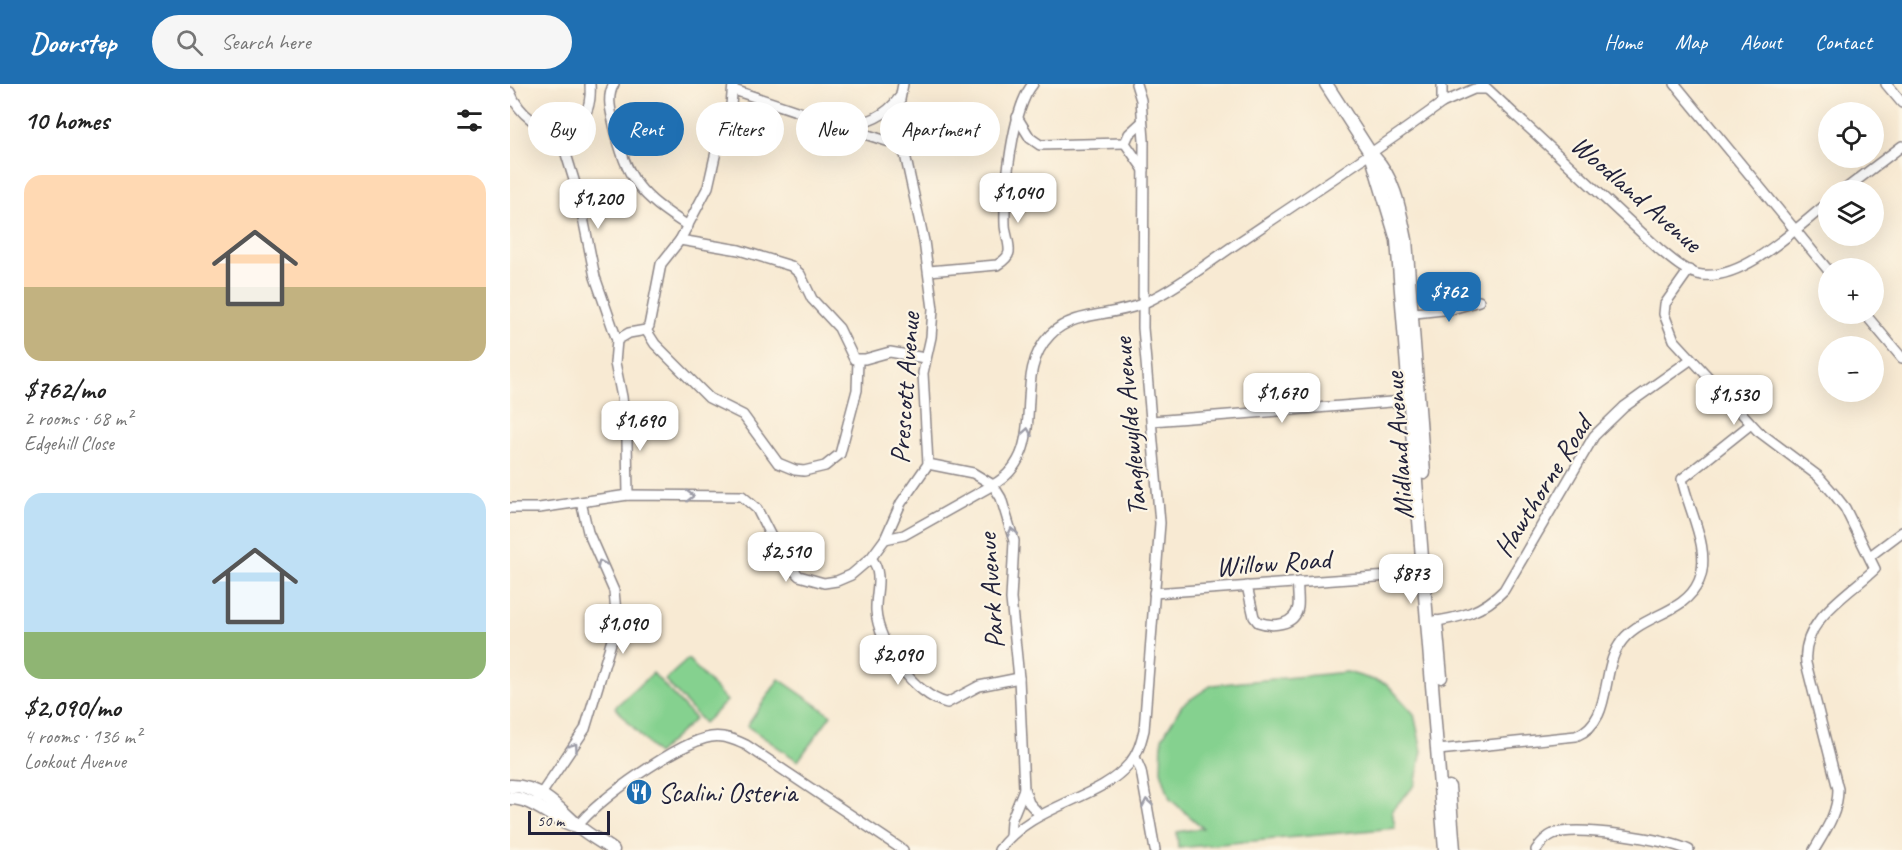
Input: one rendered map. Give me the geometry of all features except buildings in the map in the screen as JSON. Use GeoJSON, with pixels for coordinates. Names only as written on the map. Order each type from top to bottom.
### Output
{"type":"FeatureCollection","features":[{"type":"Feature","properties":{"kind":"street","name":"Prescott Avenue"},"geometry":{"type":"LineString","coordinates":[[900,102],[903,84]]}},
{"type":"Feature","properties":{"kind":"street"},"geometry":{"type":"LineString","coordinates":[[929,271],[997,266],[1005,260],[1009,252],[1005,225],[1006,200],[1017,117],[1022,102],[1033,84]]}},
{"type":"Feature","properties":{"kind":"street"},"geometry":{"type":"LineString","coordinates":[[885,539],[904,535],[993,485],[1013,469],[1022,451],[1028,423],[1033,365],[1045,340],[1055,330],[1068,323],[1143,304],[1144,170],[1141,100],[1136,84]]}},
{"type":"Feature","properties":{"kind":"street","name":"Midland Avenue"},"geometry":{"type":"LineString","coordinates":[[1326,84],[1371,154],[1389,206],[1397,240],[1408,313],[1442,749],[1454,850]]}},
{"type":"Feature","properties":{"kind":"street"},"geometry":{"type":"LineString","coordinates":[[1442,84],[1442,102]]}},
{"type":"Feature","properties":{"kind":"street"},"geometry":{"type":"LineString","coordinates":[[1675,84],[1818,258]]}},
{"type":"Feature","properties":{"kind":"street"},"geometry":{"type":"LineString","coordinates":[[1886,84],[1902,103]]}},
{"type":"Feature","properties":{"kind":"street"},"geometry":{"type":"LineString","coordinates":[[646,330],[651,320],[661,264],[680,240],[708,187],[734,87],[796,110]]}},
{"type":"Feature","properties":{"kind":"street","name":"Woodland Avenue"},"geometry":{"type":"LineString","coordinates":[[1442,102],[1484,87],[1659,249],[1689,270],[1702,275],[1731,271],[1750,262],[1818,211]]}},
{"type":"Feature","properties":{"kind":"street"},"geometry":{"type":"LineString","coordinates":[[590,89],[612,88],[610,104],[624,163],[635,183],[660,208],[688,226]]}},
{"type":"Feature","properties":{"kind":"street"},"geometry":{"type":"LineString","coordinates":[[510,92],[528,119]]}},
{"type":"Feature","properties":{"kind":"street"},"geometry":{"type":"LineString","coordinates":[[868,122],[893,106],[901,94]]}},
{"type":"Feature","properties":{"kind":"street","name":"Tanglewylde Avenue"},"geometry":{"type":"LineString","coordinates":[[1135,757],[1144,730],[1160,523],[1143,304],[1371,154],[1442,102]]}},
{"type":"Feature","properties":{"kind":"street"},"geometry":{"type":"LineString","coordinates":[[1017,117],[1030,138],[1040,145],[1125,143]]}},
{"type":"Feature","properties":{"kind":"street"},"geometry":{"type":"LineString","coordinates":[[1125,143],[1129,134],[1142,122]]}},
{"type":"Feature","properties":{"kind":"street"},"geometry":{"type":"LineString","coordinates":[[1125,143],[1144,170]]}},
{"type":"Feature","properties":{"kind":"street"},"geometry":{"type":"LineString","coordinates":[[1857,180],[1902,146]]}},
{"type":"Feature","properties":{"kind":"street"},"geometry":{"type":"LineString","coordinates":[[566,156],[578,194],[596,277],[617,340],[615,363],[625,421],[628,495]]}},
{"type":"Feature","properties":{"kind":"street","name":"Prescott Avenue"},"geometry":{"type":"LineString","coordinates":[[510,508],[528,509],[628,495],[742,496],[757,509],[782,558],[792,570],[811,581],[837,581],[851,574],[871,558],[885,539],[902,503],[928,464],[923,408],[925,358],[931,337],[933,309],[929,271],[905,156]]}},
{"type":"Feature","properties":{"kind":"street"},"geometry":{"type":"LineString","coordinates":[[680,240],[739,250],[791,266],[800,274],[812,299],[839,328],[851,356],[858,360],[890,352],[925,358]]}},
{"type":"Feature","properties":{"kind":"street"},"geometry":{"type":"LineString","coordinates":[[1689,270],[1665,304],[1664,314],[1674,340],[1751,424],[1776,447],[1818,476],[1834,494],[1870,556],[1875,569],[1819,619],[1806,642],[1806,663],[1838,789],[1838,803],[1834,817],[1814,850]]}},
{"type":"Feature","properties":{"kind":"street"},"geometry":{"type":"LineString","coordinates":[[1408,313],[1452,309],[1479,301]]}},
{"type":"Feature","properties":{"kind":"street"},"geometry":{"type":"LineString","coordinates":[[1873,324],[1902,358]]}},
{"type":"Feature","properties":{"kind":"street"},"geometry":{"type":"LineString","coordinates":[[617,340],[629,333],[646,330]]}},
{"type":"Feature","properties":{"kind":"street"},"geometry":{"type":"LineString","coordinates":[[646,330],[655,344],[709,399],[743,415],[778,462],[795,470],[804,471],[825,466],[840,454],[857,390],[858,360]]}},
{"type":"Feature","properties":{"kind":"street","name":"Hawthorne Road"},"geometry":{"type":"LineString","coordinates":[[1432,622],[1469,614],[1493,602],[1504,590],[1594,436],[1624,407],[1690,360]]}},
{"type":"Feature","properties":{"kind":"street"},"geometry":{"type":"LineString","coordinates":[[1152,421],[1414,400]]}},
{"type":"Feature","properties":{"kind":"street"},"geometry":{"type":"LineString","coordinates":[[1442,749],[1576,736],[1593,727],[1600,712],[1614,655],[1625,636],[1649,618],[1675,608],[1687,598],[1699,582],[1702,566],[1701,549],[1682,479],[1751,424]]}},
{"type":"Feature","properties":{"kind":"street"},"geometry":{"type":"LineString","coordinates":[[928,464],[969,471],[993,485]]}},
{"type":"Feature","properties":{"kind":"street","name":"Park Avenue"},"geometry":{"type":"LineString","coordinates":[[993,485],[1001,498],[1014,541],[1011,599],[1019,678],[1024,789],[1029,803],[1040,815]]}},
{"type":"Feature","properties":{"kind":"street"},"geometry":{"type":"LineString","coordinates":[[537,800],[585,729],[617,623],[614,591],[588,532],[581,502]]}},
{"type":"Feature","properties":{"kind":"street"},"geometry":{"type":"LineString","coordinates":[[1870,556],[1902,532]]}},
{"type":"Feature","properties":{"kind":"street"},"geometry":{"type":"LineString","coordinates":[[871,558],[879,575],[878,622],[900,665],[920,689],[931,697],[947,703],[979,686],[1019,678]]}},
{"type":"Feature","properties":{"kind":"street","name":"Willow Road"},"geometry":{"type":"LineString","coordinates":[[1154,593],[1427,573]]}},
{"type":"Feature","properties":{"kind":"street"},"geometry":{"type":"LineString","coordinates":[[1247,586],[1254,617],[1258,622],[1278,625],[1293,616],[1298,608],[1298,582]]}},
{"type":"Feature","properties":{"kind":"street"},"geometry":{"type":"LineString","coordinates":[[578,826],[593,807],[645,772],[699,740],[722,736],[746,745],[903,850]]}},
{"type":"Feature","properties":{"kind":"street","name":"Midland Avenue"},"geometry":{"type":"LineString","coordinates":[[1442,749],[1445,850]]}},
{"type":"Feature","properties":{"kind":"street"},"geometry":{"type":"LineString","coordinates":[[999,850],[1010,837],[1040,815],[1108,780],[1128,766],[1135,757],[1141,771],[1155,850]]}},
{"type":"Feature","properties":{"kind":"street"},"geometry":{"type":"LineString","coordinates":[[510,786],[522,786],[537,800]]}},
{"type":"Feature","properties":{"kind":"street","name":"Park Avenue"},"geometry":{"type":"LineString","coordinates":[[1010,837],[1011,821],[1024,789]]}},
{"type":"Feature","properties":{"kind":"street"},"geometry":{"type":"LineString","coordinates":[[510,798],[537,800],[568,813],[578,826],[614,850]]}},
{"type":"Feature","properties":{"kind":"street"},"geometry":{"type":"LineString","coordinates":[[1536,850],[1553,835],[1570,831],[1642,838],[1689,850]]}},
{"type":"Feature","properties":{"kind":"green space"},"geometry":{"type":"Polygon","coordinates":[[[688,659],[727,701],[704,723],[665,680],[688,659]]]}},
{"type":"Feature","properties":{"kind":"green space"},"geometry":{"type":"Polygon","coordinates":[[[1347,672],[1387,684],[1414,714],[1422,751],[1415,785],[1392,810],[1395,828],[1178,848],[1177,832],[1203,828],[1170,799],[1161,771],[1162,738],[1182,705],[1212,685],[1347,672]]]}},
{"type":"Feature","properties":{"kind":"green space"},"geometry":{"type":"Polygon","coordinates":[[[653,673],[695,719],[657,754],[615,707],[653,673]]]}},
{"type":"Feature","properties":{"kind":"green space"},"geometry":{"type":"Polygon","coordinates":[[[779,679],[831,715],[798,761],[747,726],[779,679]]]}},
{"type":"Feature","properties":{"kind":"place","name":"Scalini Osteria"},"geometry":{"type":"Point","coordinates":[639,792]}}]}
